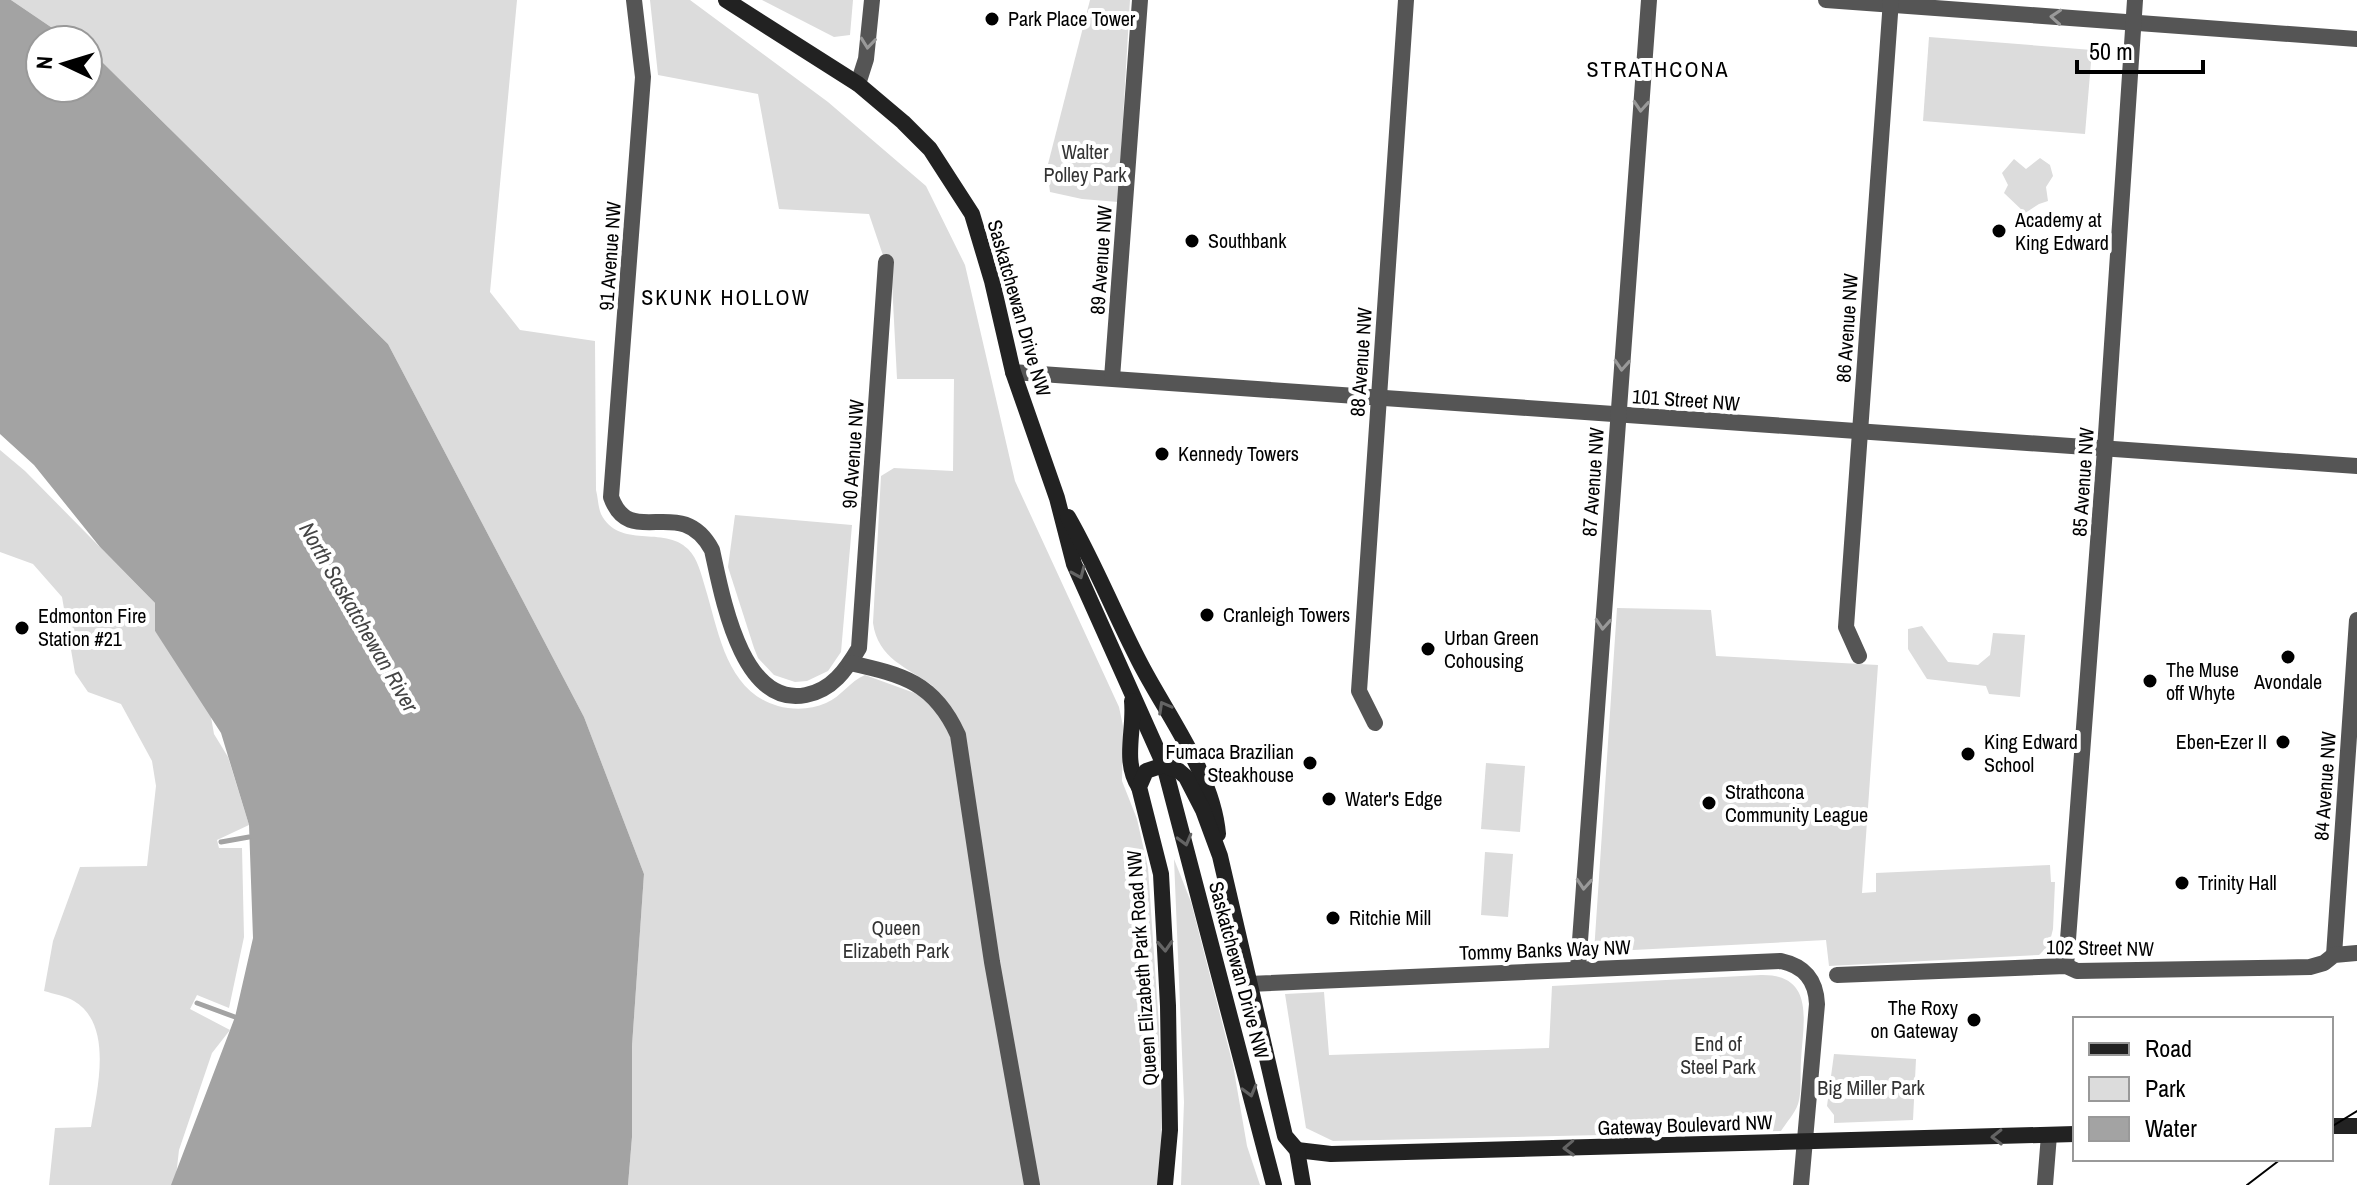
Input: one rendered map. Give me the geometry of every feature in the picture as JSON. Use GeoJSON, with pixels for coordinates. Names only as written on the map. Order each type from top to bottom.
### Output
{"type":"FeatureCollection","features":[{"type":"Feature","properties":{"kind":"main road","name":"Saskatchewan Drive NW"},"geometry":{"type":"LineString","coordinates":[[726,0],[858,84],[930,149],[972,214],[992,281],[1013,372],[1057,498],[1074,564],[1164,765],[1274,1185]]}},
{"type":"Feature","properties":{"kind":"main road","name":"Saskatchewan Drive NW"},"geometry":{"type":"LineString","coordinates":[[1057,498],[1089,553],[1138,660],[1214,802],[1220,856],[1249,984],[1285,1136],[1297,1150],[1303,1185]]}},
{"type":"Feature","properties":{"kind":"main road","name":"Queen Elizabeth Park Road NW"},"geometry":{"type":"LineString","coordinates":[[1130,687],[1133,723],[1131,771],[1139,787],[1161,874],[1170,1077],[1165,1185]]}},
{"type":"Feature","properties":{"kind":"main road","name":"Saskatchewan Drive NW"},"geometry":{"type":"LineString","coordinates":[[1164,765],[1172,766],[1186,777],[1203,810],[1220,856]]}},
{"type":"Feature","properties":{"kind":"main road"},"geometry":{"type":"LineString","coordinates":[[1139,787],[1146,771],[1164,765]]}},
{"type":"Feature","properties":{"kind":"main road"},"geometry":{"type":"LineString","coordinates":[[2333,1126],[2357,1126]]}},
{"type":"Feature","properties":{"kind":"main road","name":"Gateway Boulevard NW"},"geometry":{"type":"LineString","coordinates":[[1297,1150],[1331,1154],[2073,1134]]}},
{"type":"Feature","properties":{"kind":"main road"},"geometry":{"type":"LineString","coordinates":[[1290,1185],[1297,1150]]}},
{"type":"Feature","properties":{"kind":"street","name":"91 Avenue NW"},"geometry":{"type":"LineString","coordinates":[[634,0],[643,77],[611,488],[614,506],[636,523],[678,521],[699,531],[707,540],[738,642],[749,667],[763,685],[785,695],[811,694],[834,682],[855,656]]}},
{"type":"Feature","properties":{"kind":"street"},"geometry":{"type":"LineString","coordinates":[[858,84],[866,59],[872,0]]}},
{"type":"Feature","properties":{"kind":"street","name":"89 Avenue NW"},"geometry":{"type":"LineString","coordinates":[[1112,378],[1140,0]]}},
{"type":"Feature","properties":{"kind":"street","name":"88 Avenue NW"},"geometry":{"type":"LineString","coordinates":[[1375,723],[1359,691],[1406,0]]}},
{"type":"Feature","properties":{"kind":"street","name":"87 Avenue NW"},"geometry":{"type":"LineString","coordinates":[[1578,968],[1649,0]]}},
{"type":"Feature","properties":{"kind":"street"},"geometry":{"type":"LineString","coordinates":[[1826,0],[1891,2],[2357,39]]}},
{"type":"Feature","properties":{"kind":"street","name":"85 Avenue NW"},"geometry":{"type":"LineString","coordinates":[[2066,966],[2135,0]]}},
{"type":"Feature","properties":{"kind":"street","name":"86 Avenue NW"},"geometry":{"type":"LineString","coordinates":[[1859,656],[1846,627],[1891,2]]}},
{"type":"Feature","properties":{"kind":"street","name":"90 Avenue NW"},"geometry":{"type":"LineString","coordinates":[[855,656],[886,262]]}},
{"type":"Feature","properties":{"kind":"street","name":"101 Street NW"},"geometry":{"type":"LineString","coordinates":[[1013,372],[2357,466]]}},
{"type":"Feature","properties":{"kind":"street","name":"84 Avenue NW"},"geometry":{"type":"LineString","coordinates":[[2334,955],[2357,620]]}},
{"type":"Feature","properties":{"kind":"street"},"geometry":{"type":"LineString","coordinates":[[855,656],[920,684],[952,721],[958,735],[992,962],[1032,1185]]}},
{"type":"Feature","properties":{"kind":"street","name":"102 Street NW"},"geometry":{"type":"LineString","coordinates":[[1837,975],[2066,966],[2077,971],[2310,967],[2324,963],[2334,955],[2357,953]]}},
{"type":"Feature","properties":{"kind":"street","name":"Tommy Banks Way NW"},"geometry":{"type":"LineString","coordinates":[[1249,984],[1578,968],[1791,963],[1808,975],[1817,1004],[1805,1141]]}},
{"type":"Feature","properties":{"kind":"street"},"geometry":{"type":"LineString","coordinates":[[2045,1185],[2049,1135]]}},
{"type":"Feature","properties":{"kind":"street"},"geometry":{"type":"LineString","coordinates":[[1801,1185],[1805,1141]]}},
{"type":"Feature","properties":{"kind":"green space","name":"Queen Elizabeth Park"},"geometry":{"type":"Polygon","coordinates":[[[11,0],[517,0],[490,292],[520,330],[595,341],[596,490],[601,514],[609,525],[619,531],[667,538],[688,549],[699,567],[727,658],[736,674],[761,698],[778,706],[802,709],[820,705],[865,675],[920,695],[933,686],[887,654],[873,623],[881,476],[894,468],[953,471],[954,379],[897,379],[892,282],[869,214],[779,209],[758,94],[658,75],[650,0],[690,0],[828,102],[926,186],[965,265],[1015,481],[1119,707],[1123,726],[1122,781],[1137,819],[1148,868],[1159,1026],[1162,1149],[1159,1185],[628,1185],[632,1137],[632,1046],[644,874],[584,717],[388,344],[104,64],[104,24],[46,24],[11,0]]]}},
{"type":"Feature","properties":{"kind":"green space"},"geometry":{"type":"Polygon","coordinates":[[[762,0],[853,0],[850,35],[834,37],[762,0]]]}},
{"type":"Feature","properties":{"kind":"green space","name":"Walter Polley Park"},"geometry":{"type":"Polygon","coordinates":[[[1090,0],[1130,0],[1118,202],[1050,192],[1047,168],[1090,0]]]}},
{"type":"Feature","properties":{"kind":"green space"},"geometry":{"type":"Polygon","coordinates":[[[1929,37],[2092,50],[2085,134],[1923,121],[1929,37]]]}},
{"type":"Feature","properties":{"kind":"green space"},"geometry":{"type":"Polygon","coordinates":[[[2040,158],[2050,165],[2053,176],[2046,187],[2048,201],[2025,213],[2004,193],[2008,185],[2002,173],[2014,159],[2026,169],[2040,158]]]}},
{"type":"Feature","properties":{"kind":"green space"},"geometry":{"type":"Polygon","coordinates":[[[0,450],[25,471],[155,603],[155,631],[196,689],[211,717],[214,734],[228,757],[249,825],[217,840],[219,848],[242,848],[244,937],[229,1008],[197,995],[190,1009],[230,1030],[212,1053],[179,1150],[175,1185],[49,1185],[55,1128],[91,1127],[100,1059],[99,1042],[86,1012],[71,999],[44,991],[53,941],[80,867],[147,866],[156,786],[152,761],[121,704],[88,692],[75,673],[62,597],[33,564],[0,552],[0,450]]]}},
{"type":"Feature","properties":{"kind":"green space"},"geometry":{"type":"Polygon","coordinates":[[[735,515],[852,525],[841,652],[828,671],[807,681],[795,682],[774,675],[758,658],[728,567],[735,515]]]}},
{"type":"Feature","properties":{"kind":"green space"},"geometry":{"type":"Polygon","coordinates":[[[1617,608],[1711,610],[1716,656],[1878,665],[1862,893],[1876,892],[1876,873],[2050,865],[2051,882],[2055,882],[2053,929],[2049,945],[2039,955],[1829,966],[1826,940],[1594,952],[1617,608]]]}},
{"type":"Feature","properties":{"kind":"green space"},"geometry":{"type":"Polygon","coordinates":[[[1922,626],[1948,662],[1978,665],[1990,655],[1993,633],[2025,635],[2020,697],[1989,694],[1986,686],[1927,679],[1908,649],[1908,629],[1922,626]]]}},
{"type":"Feature","properties":{"kind":"green space"},"geometry":{"type":"Polygon","coordinates":[[[1486,763],[1525,766],[1520,832],[1481,829],[1486,763]]]}},
{"type":"Feature","properties":{"kind":"green space"},"geometry":{"type":"Polygon","coordinates":[[[1485,852],[1513,854],[1508,917],[1481,915],[1485,852]]]}},
{"type":"Feature","properties":{"kind":"green space"},"geometry":{"type":"Polygon","coordinates":[[[1174,859],[1191,902],[1233,1065],[1247,1146],[1260,1185],[1181,1185],[1184,1102],[1174,859]]]}},
{"type":"Feature","properties":{"kind":"green space","name":"End of Steel Park"},"geometry":{"type":"Polygon","coordinates":[[[1761,975],[1779,977],[1791,983],[1798,992],[1804,1017],[1799,1099],[1781,1131],[1333,1141],[1306,1128],[1285,994],[1324,992],[1329,1055],[1549,1048],[1552,986],[1761,975]]]}},
{"type":"Feature","properties":{"kind":"green space","name":"Big Miller Park"},"geometry":{"type":"Polygon","coordinates":[[[1834,1054],[1916,1059],[1913,1120],[1834,1123],[1834,1115],[1827,1106],[1834,1054]]]}},
{"type":"Feature","properties":{"kind":"water","name":"North Saskatchewan River"},"geometry":{"type":"Polygon","coordinates":[[[0,0],[11,0],[46,24],[24,24],[24,104],[104,104],[104,64],[388,344],[584,717],[644,874],[632,1046],[632,1137],[628,1185],[171,1185],[235,1017],[253,938],[249,825],[221,733],[155,631],[155,603],[100,547],[34,465],[0,434],[0,0]]]}},
{"type":"Feature","properties":{"kind":"waterway"},"geometry":{"type":"LineString","coordinates":[[221,842],[249,837]]}},
{"type":"Feature","properties":{"kind":"waterway"},"geometry":{"type":"LineString","coordinates":[[197,1003],[235,1017]]}},
{"type":"Feature","properties":{"kind":"tram line"},"geometry":{"type":"LineString","coordinates":[[2333,1126],[2357,1111]]}},
{"type":"Feature","properties":{"kind":"tram line"},"geometry":{"type":"LineString","coordinates":[[2247,1185],[2278,1161]]}},
{"type":"Feature","properties":{"kind":"place","name":"Park Place Tower"},"geometry":{"type":"Point","coordinates":[992,19]}},
{"type":"Feature","properties":{"kind":"place","name":"Academy at King Edward"},"geometry":{"type":"Point","coordinates":[1999,231]}},
{"type":"Feature","properties":{"kind":"place","name":"Southbank"},"geometry":{"type":"Point","coordinates":[1192,241]}},
{"type":"Feature","properties":{"kind":"place","name":"Kennedy Towers"},"geometry":{"type":"Point","coordinates":[1162,454]}},
{"type":"Feature","properties":{"kind":"place","name":"Cranleigh Towers"},"geometry":{"type":"Point","coordinates":[1207,615]}},
{"type":"Feature","properties":{"kind":"place","name":"Edmonton Fire Station #21"},"geometry":{"type":"Point","coordinates":[22,628]}},
{"type":"Feature","properties":{"kind":"place","name":"Urban Green Cohousing"},"geometry":{"type":"Point","coordinates":[1428,649]}},
{"type":"Feature","properties":{"kind":"place","name":"Avondale"},"geometry":{"type":"Point","coordinates":[2288,657]}},
{"type":"Feature","properties":{"kind":"place","name":"The Muse off Whyte"},"geometry":{"type":"Point","coordinates":[2150,681]}},
{"type":"Feature","properties":{"kind":"place","name":"Eben-Ezer II"},"geometry":{"type":"Point","coordinates":[2283,742]}},
{"type":"Feature","properties":{"kind":"place","name":"King Edward School"},"geometry":{"type":"Point","coordinates":[1968,754]}},
{"type":"Feature","properties":{"kind":"place","name":"Fumaca Brazilian Steakhouse"},"geometry":{"type":"Point","coordinates":[1310,763]}},
{"type":"Feature","properties":{"kind":"place","name":"Water's Edge"},"geometry":{"type":"Point","coordinates":[1329,799]}},
{"type":"Feature","properties":{"kind":"place","name":"Strathcona Community League"},"geometry":{"type":"Point","coordinates":[1709,803]}},
{"type":"Feature","properties":{"kind":"place","name":"Trinity Hall"},"geometry":{"type":"Point","coordinates":[2182,883]}},
{"type":"Feature","properties":{"kind":"place","name":"Ritchie Mill"},"geometry":{"type":"Point","coordinates":[1333,918]}},
{"type":"Feature","properties":{"kind":"place","name":"The Roxy on Gateway"},"geometry":{"type":"Point","coordinates":[1974,1020]}},
{"type":"Feature","properties":{"kind":"district","name":"STRATHCONA"},"geometry":{"type":"Point","coordinates":[1658,69]}},
{"type":"Feature","properties":{"kind":"district","name":"SKUNK HOLLOW"},"geometry":{"type":"Point","coordinates":[726,297]}}]}
